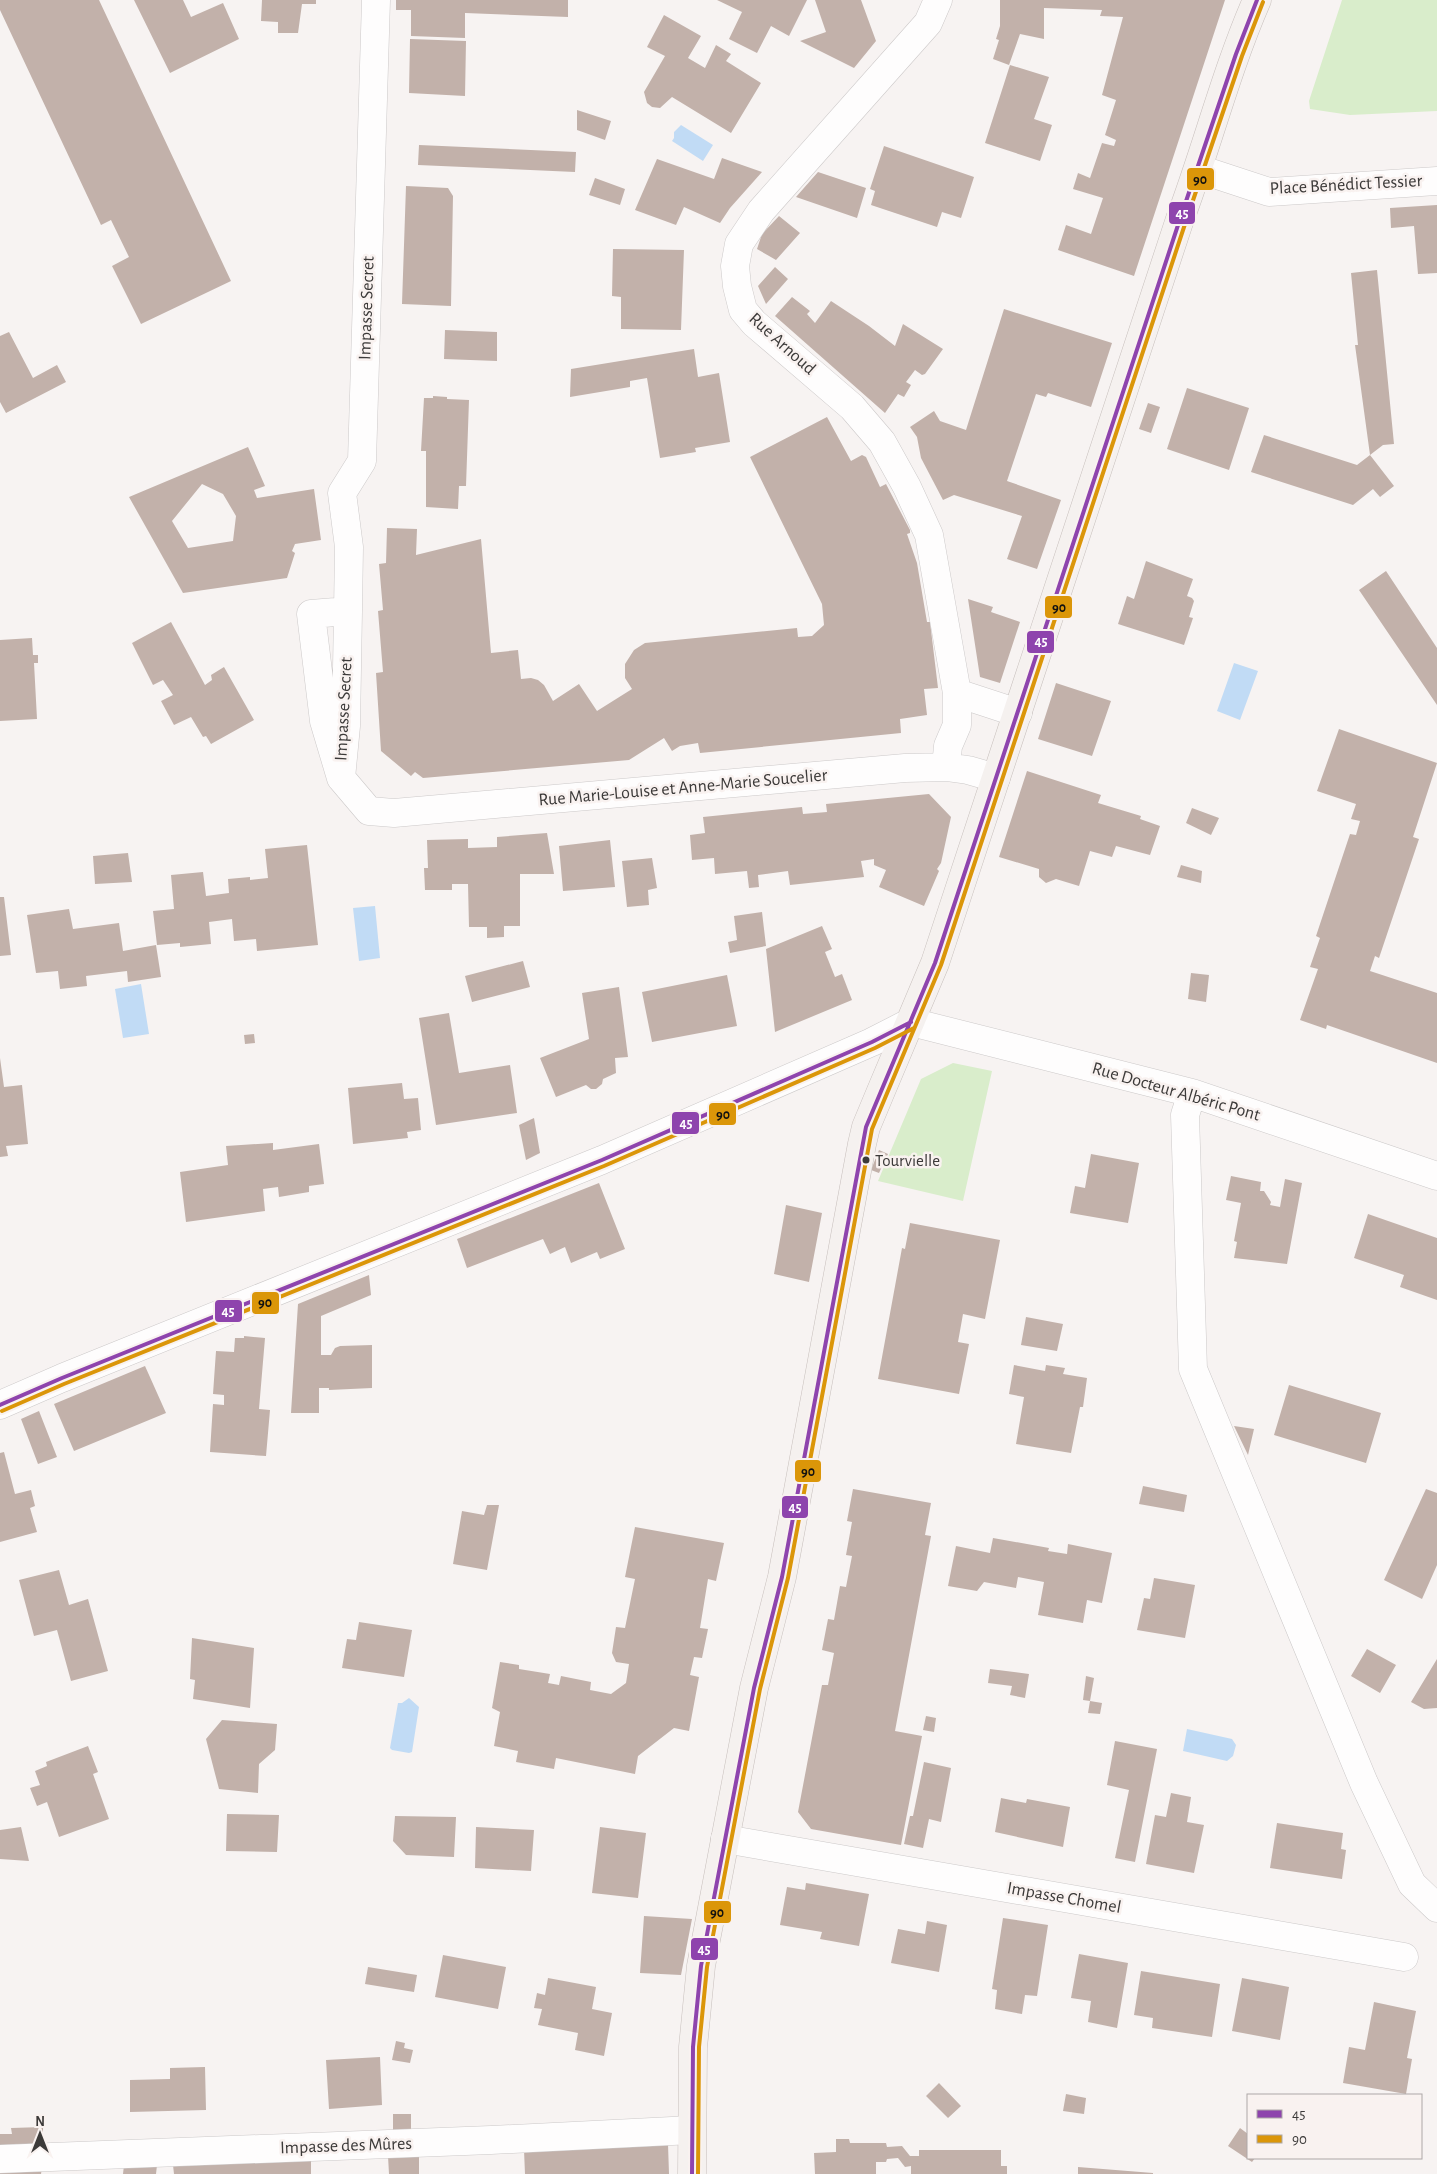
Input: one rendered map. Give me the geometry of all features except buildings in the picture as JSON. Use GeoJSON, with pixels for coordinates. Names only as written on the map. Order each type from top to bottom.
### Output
{"type":"FeatureCollection","features":[{"type":"Feature","properties":{"kind":"main road"},"geometry":{"type":"LineString","coordinates":[[692,2174],[693,2047],[701,1968],[754,1688],[782,1577],[866,1127],[935,963],[1171,245],[1199,169],[1243,32],[1257,0]]}},
{"type":"Feature","properties":{"kind":"street","name":"Impasse Secret"},"geometry":{"type":"LineString","coordinates":[[340,778],[346,726],[349,547],[342,493],[362,461],[376,0]]}},
{"type":"Feature","properties":{"kind":"street","name":"Rue Arnoud"},"geometry":{"type":"LineString","coordinates":[[938,0],[928,23],[761,211],[739,244],[735,266],[737,286],[743,310],[754,323],[852,407],[882,442],[907,487],[929,535],[957,693],[957,725],[948,746],[946,767]]}},
{"type":"Feature","properties":{"kind":"street","name":"Place Bénédict Tessier"},"geometry":{"type":"LineString","coordinates":[[1199,169],[1269,192],[1437,181]]}},
{"type":"Feature","properties":{"kind":"street","name":"Impasse Secret"},"geometry":{"type":"LineString","coordinates":[[348,611],[311,614],[324,721],[340,778],[369,811]]}},
{"type":"Feature","properties":{"kind":"street"},"geometry":{"type":"LineString","coordinates":[[957,693],[1018,713]]}},
{"type":"Feature","properties":{"kind":"street","name":"Rue Marie-Louise et Anne-Marie Soucelier"},"geometry":{"type":"LineString","coordinates":[[369,811],[394,813],[906,768],[946,767],[968,770],[996,778]]}},
{"type":"Feature","properties":{"kind":"street"},"geometry":{"type":"LineString","coordinates":[[0,1405],[71,1374],[602,1160],[872,1042],[911,1022]]}},
{"type":"Feature","properties":{"kind":"street","name":"Rue Docteur Albéric Pont"},"geometry":{"type":"LineString","coordinates":[[911,1022],[1192,1093],[1437,1176]]}},
{"type":"Feature","properties":{"kind":"street"},"geometry":{"type":"LineString","coordinates":[[1192,1093],[1185,1115],[1193,1369],[1364,1783],[1412,1884],[1437,1908]]}},
{"type":"Feature","properties":{"kind":"street","name":"Impasse Chomel"},"geometry":{"type":"LineString","coordinates":[[725,1839],[1404,1957]]}},
{"type":"Feature","properties":{"kind":"street","name":"Impasse des Mûres"},"geometry":{"type":"LineString","coordinates":[[0,2159],[491,2140],[692,2130]]}},
{"type":"Feature","properties":{"kind":"green space"},"geometry":{"type":"Polygon","coordinates":[[[1342,0],[1437,0],[1437,111],[1350,115],[1310,109],[1309,101],[1342,0]]]}},
{"type":"Feature","properties":{"kind":"green space"},"geometry":{"type":"Polygon","coordinates":[[[953,1063],[992,1071],[963,1201],[878,1181],[921,1079],[953,1063]]]}},
{"type":"Feature","properties":{"kind":"water"},"geometry":{"type":"Polygon","coordinates":[[[681,125],[713,145],[703,161],[672,141],[674,132],[681,125]]]}},
{"type":"Feature","properties":{"kind":"water"},"geometry":{"type":"Polygon","coordinates":[[[1234,663],[1258,671],[1240,720],[1217,711],[1234,663]]]}},
{"type":"Feature","properties":{"kind":"water"},"geometry":{"type":"Polygon","coordinates":[[[375,906],[380,958],[359,961],[353,908],[375,906]]]}},
{"type":"Feature","properties":{"kind":"water"},"geometry":{"type":"Polygon","coordinates":[[[141,984],[149,1034],[123,1038],[115,989],[141,984]]]}},
{"type":"Feature","properties":{"kind":"water"},"geometry":{"type":"Polygon","coordinates":[[[409,1698],[419,1707],[412,1752],[409,1753],[390,1748],[398,1703],[402,1703],[409,1698]]]}},
{"type":"Feature","properties":{"kind":"water"},"geometry":{"type":"Polygon","coordinates":[[[1187,1729],[1232,1739],[1236,1745],[1233,1756],[1227,1761],[1183,1751],[1187,1729]]]}},
{"type":"Feature","properties":{"kind":"transit line","name":"45"},"geometry":{"type":"LineString","coordinates":[[692,2174],[693,2047],[701,1966],[754,1688],[782,1577],[866,1127],[935,963],[1180,219],[1236,54],[1257,0]]}},
{"type":"Feature","properties":{"kind":"transit line","name":"90"},"geometry":{"type":"LineString","coordinates":[[698,2174],[699,2047],[707,1967],[760,1689],[788,1578],[872,1129],[941,965],[1186,221],[1242,56],[1263,2]]}},
{"type":"Feature","properties":{"kind":"transit line","name":"45"},"geometry":{"type":"LineString","coordinates":[[0,1405],[62,1378],[602,1160],[872,1042],[911,1022]]}},
{"type":"Feature","properties":{"kind":"transit line","name":"90"},"geometry":{"type":"LineString","coordinates":[[2,1411],[64,1384],[604,1166],[875,1048],[914,1028]]}},
{"type":"Feature","properties":{"kind":"place","name":"Tourvielle"},"geometry":{"type":"Point","coordinates":[866,1160]}}]}
